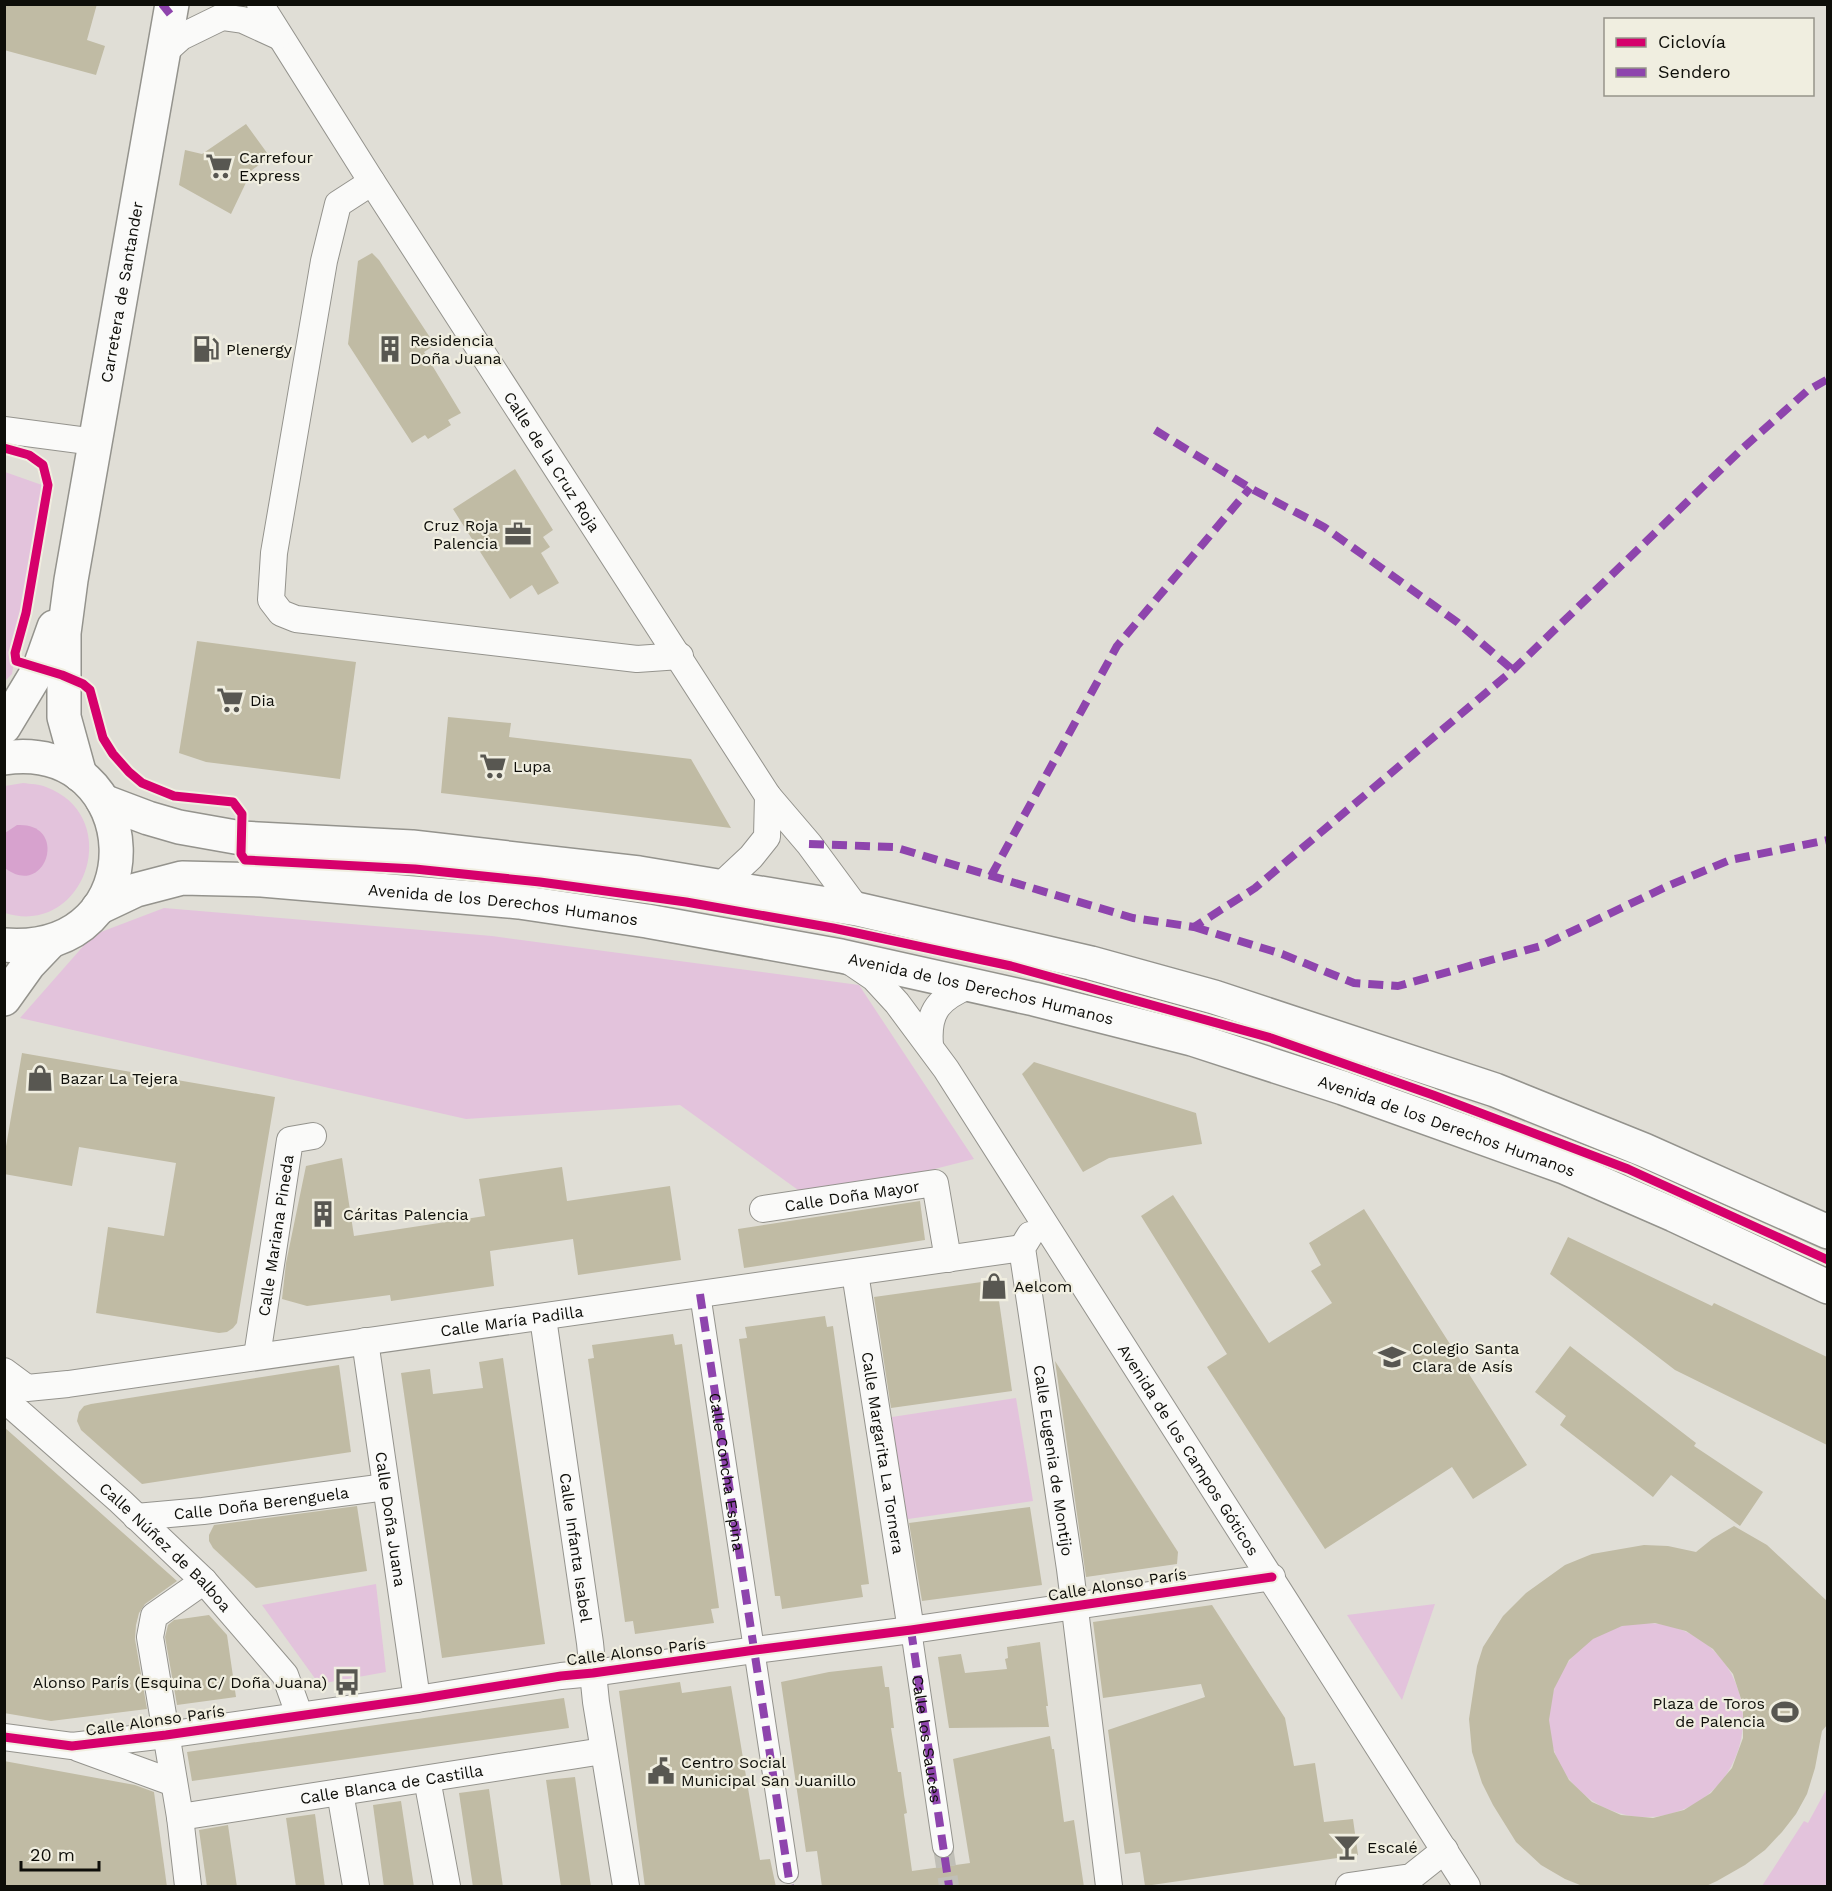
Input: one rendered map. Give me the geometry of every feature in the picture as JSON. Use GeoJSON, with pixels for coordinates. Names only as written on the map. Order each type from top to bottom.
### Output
{"type":"FeatureCollection","features":[{"type":"Feature","properties":{"kind":"main road","name":"Carretera de Santander"},"geometry":{"type":"LineString","coordinates":[[71,580],[172,4]]}},
{"type":"Feature","properties":{"kind":"main road"},"geometry":{"type":"LineString","coordinates":[[4,727],[39,669],[71,580]]}},
{"type":"Feature","properties":{"kind":"main road"},"geometry":{"type":"LineString","coordinates":[[71,580],[64,633],[63,717],[80,775]]}},
{"type":"Feature","properties":{"kind":"main road"},"geometry":{"type":"LineString","coordinates":[[4,758],[32,756],[57,762],[80,775],[103,801],[115,827],[118,856],[112,883],[98,909],[85,923],[51,942],[28,946],[4,945]]}},
{"type":"Feature","properties":{"kind":"main road"},"geometry":{"type":"LineString","coordinates":[[103,801],[179,827],[241,838],[412,848],[639,873],[720,886],[857,909],[1091,963],[1214,997],[1346,1039],[1517,1099],[1644,1150],[1827,1232]]}},
{"type":"Feature","properties":{"kind":"main road","name":"Avenida de los Derechos Humanos"},"geometry":{"type":"LineString","coordinates":[[98,909],[136,890],[182,878],[262,880],[519,902],[648,921],[841,956],[1192,1039],[1343,1088],[1564,1167],[1674,1215],[1827,1287]]}},
{"type":"Feature","properties":{"kind":"main road"},"geometry":{"type":"LineString","coordinates":[[4,999],[29,964],[51,942]]}},
{"type":"Feature","properties":{"kind":"street","name":"Calle de la Cruz Roja"},"geometry":{"type":"LineString","coordinates":[[260,4],[278,36],[680,656],[768,796],[809,844],[857,909]]}},
{"type":"Feature","properties":{"kind":"street"},"geometry":{"type":"LineString","coordinates":[[162,54],[181,37],[222,17],[243,20],[278,36]]}},
{"type":"Feature","properties":{"kind":"street"},"geometry":{"type":"LineString","coordinates":[[372,182],[338,204],[324,261],[273,553],[271,600],[280,613],[307,620],[637,659],[680,656]]}},
{"type":"Feature","properties":{"kind":"street"},"geometry":{"type":"LineString","coordinates":[[4,430],[95,442]]}},
{"type":"Feature","properties":{"kind":"street"},"geometry":{"type":"LineString","coordinates":[[720,886],[751,857],[766,837],[768,796]]}},
{"type":"Feature","properties":{"kind":"street","name":"Avenida de los Campos Góticos"},"geometry":{"type":"LineString","coordinates":[[841,956],[874,978],[930,1045],[1213,1490],[1272,1576],[1467,1887]]}},
{"type":"Feature","properties":{"kind":"street"},"geometry":{"type":"LineString","coordinates":[[930,1045],[928,1030],[935,1010],[950,994],[970,985]]}},
{"type":"Feature","properties":{"kind":"street","name":"Calle Mariana Pineda"},"geometry":{"type":"LineString","coordinates":[[257,1356],[290,1140],[313,1136]]}},
{"type":"Feature","properties":{"kind":"street","name":"Calle Doña Mayor"},"geometry":{"type":"LineString","coordinates":[[763,1209],[935,1183],[948,1259]]}},
{"type":"Feature","properties":{"kind":"street"},"geometry":{"type":"LineString","coordinates":[[1022,1248],[1041,1218]]}},
{"type":"Feature","properties":{"kind":"street","name":"Calle María Padilla"},"geometry":{"type":"LineString","coordinates":[[4,1371],[27,1388],[68,1384],[1022,1248]]}},
{"type":"Feature","properties":{"kind":"street","name":"Calle Eugenia de Montijo"},"geometry":{"type":"LineString","coordinates":[[1022,1248],[1074,1606],[1109,1887]]}},
{"type":"Feature","properties":{"kind":"street","name":"Calle Margarita La Tornera"},"geometry":{"type":"LineString","coordinates":[[855,1273],[911,1630]]}},
{"type":"Feature","properties":{"kind":"street","name":"Calle Concha Espina"},"geometry":{"type":"LineString","coordinates":[[700,1294],[788,1873]]}},
{"type":"Feature","properties":{"kind":"street","name":"Calle Infanta Isabel"},"geometry":{"type":"LineString","coordinates":[[543,1318],[603,1751],[626,1887]]}},
{"type":"Feature","properties":{"kind":"street","name":"Calle Doña Juana"},"geometry":{"type":"LineString","coordinates":[[365,1341],[417,1699]]}},
{"type":"Feature","properties":{"kind":"street","name":"Calle Núñez de Balboa"},"geometry":{"type":"LineString","coordinates":[[4,1400],[136,1517],[204,1581],[285,1675],[299,1714]]}},
{"type":"Feature","properties":{"kind":"street","name":"Calle Doña Berenguela"},"geometry":{"type":"LineString","coordinates":[[136,1517],[203,1511],[386,1487]]}},
{"type":"Feature","properties":{"kind":"street","name":"Calle Alonso París"},"geometry":{"type":"LineString","coordinates":[[72,1746],[166,1735],[561,1676],[911,1630],[1272,1576]]}},
{"type":"Feature","properties":{"kind":"street"},"geometry":{"type":"LineString","coordinates":[[188,1887],[180,1817],[150,1637],[154,1616],[204,1581]]}},
{"type":"Feature","properties":{"kind":"street","name":"Calle los Sauces"},"geometry":{"type":"LineString","coordinates":[[911,1630],[943,1847]]}},
{"type":"Feature","properties":{"kind":"street","name":"Calle Alonso París"},"geometry":{"type":"LineString","coordinates":[[4,1737],[72,1746],[174,1783]]}},
{"type":"Feature","properties":{"kind":"street","name":"Calle Blanca de Castilla"},"geometry":{"type":"LineString","coordinates":[[180,1817],[603,1751]]}},
{"type":"Feature","properties":{"kind":"street"},"geometry":{"type":"LineString","coordinates":[[427,1779],[447,1887]]}},
{"type":"Feature","properties":{"kind":"street"},"geometry":{"type":"LineString","coordinates":[[340,1792],[356,1887]]}},
{"type":"Feature","properties":{"kind":"street"},"geometry":{"type":"LineString","coordinates":[[1349,1887],[1415,1882],[1445,1850]]}},
{"type":"Feature","properties":{"kind":"shaded area"},"geometry":{"type":"Polygon","coordinates":[[[5,472],[42,485],[12,674],[5,681],[5,472]]]}},
{"type":"Feature","properties":{"kind":"shaded area"},"geometry":{"type":"Polygon","coordinates":[[[23,783],[46,787],[70,802],[85,823],[89,847],[86,871],[74,892],[56,908],[33,916],[5,913],[5,786],[23,783]]]}},
{"type":"Feature","properties":{"kind":"shaded area"},"geometry":{"type":"Polygon","coordinates":[[[17,825],[33,827],[43,835],[47,846],[46,857],[41,868],[32,874],[19,875],[5,868],[5,833],[17,825]]]}},
{"type":"Feature","properties":{"kind":"shaded area"},"geometry":{"type":"Polygon","coordinates":[[[164,908],[492,936],[859,985],[974,1159],[812,1200],[680,1105],[466,1119],[20,1018],[93,935],[164,908]]]}},
{"type":"Feature","properties":{"kind":"shaded area"},"geometry":{"type":"Polygon","coordinates":[[[1016,1398],[1033,1501],[901,1520],[892,1417],[1016,1398]]]}},
{"type":"Feature","properties":{"kind":"shaded area"},"geometry":{"type":"Polygon","coordinates":[[[376,1584],[386,1672],[319,1684],[262,1605],[376,1584]]]}},
{"type":"Feature","properties":{"kind":"shaded area"},"geometry":{"type":"Polygon","coordinates":[[[1435,1604],[1402,1700],[1347,1615],[1435,1604]]]}},
{"type":"Feature","properties":{"kind":"shaded area"},"geometry":{"type":"Polygon","coordinates":[[[1646,1623],[1674,1627],[1692,1635],[1700,1639],[1721,1659],[1727,1666],[1739,1692],[1743,1720],[1739,1748],[1731,1766],[1727,1774],[1707,1795],[1700,1801],[1674,1813],[1646,1817],[1618,1813],[1600,1805],[1592,1801],[1571,1781],[1565,1774],[1553,1748],[1549,1720],[1553,1692],[1561,1674],[1565,1666],[1585,1645],[1592,1639],[1618,1627],[1646,1623]]]}},
{"type":"Feature","properties":{"kind":"shaded area"},"geometry":{"type":"Polygon","coordinates":[[[1827,1788],[1827,1886],[1762,1886],[1804,1821],[1808,1823],[1827,1788]]]}},
{"type":"Feature","properties":{"kind":"building"},"geometry":{"type":"Polygon","coordinates":[[[4,4],[97,4],[87,40],[105,46],[96,75],[4,50],[4,4]]]}},
{"type":"Feature","properties":{"kind":"building"},"geometry":{"type":"Polygon","coordinates":[[[246,124],[270,157],[252,170],[231,214],[179,185],[185,150],[202,154],[246,124]]]}},
{"type":"Feature","properties":{"kind":"building","name":"Residencia Doña Juana"},"geometry":{"type":"Polygon","coordinates":[[[372,253],[379,260],[435,345],[424,352],[461,413],[448,420],[451,425],[428,439],[425,435],[412,443],[348,344],[358,261],[372,253]]]}},
{"type":"Feature","properties":{"kind":"building","name":"Cruz Roja Palencia"},"geometry":{"type":"Polygon","coordinates":[[[515,469],[553,530],[543,537],[550,547],[541,553],[559,583],[538,595],[532,585],[510,599],[453,509],[515,469]]]}},
{"type":"Feature","properties":{"kind":"building"},"geometry":{"type":"Polygon","coordinates":[[[197,641],[356,662],[340,779],[206,762],[179,753],[197,641]]]}},
{"type":"Feature","properties":{"kind":"building"},"geometry":{"type":"Polygon","coordinates":[[[448,717],[511,723],[509,737],[691,759],[731,828],[441,793],[448,717]]]}},
{"type":"Feature","properties":{"kind":"building"},"geometry":{"type":"Polygon","coordinates":[[[22,1053],[275,1097],[237,1323],[233,1328],[219,1333],[96,1313],[108,1227],[164,1236],[176,1163],[79,1147],[72,1186],[4,1174],[4,1158],[22,1053]]]}},
{"type":"Feature","properties":{"kind":"building"},"geometry":{"type":"Polygon","coordinates":[[[1034,1062],[1196,1113],[1202,1144],[1109,1158],[1083,1172],[1022,1074],[1034,1062]]]}},
{"type":"Feature","properties":{"kind":"building"},"geometry":{"type":"Polygon","coordinates":[[[342,1158],[354,1236],[485,1216],[479,1179],[562,1167],[567,1201],[670,1186],[681,1260],[578,1275],[573,1239],[490,1251],[494,1286],[391,1301],[390,1295],[307,1306],[282,1299],[286,1263],[306,1166],[342,1158]]]}},
{"type":"Feature","properties":{"kind":"building"},"geometry":{"type":"Polygon","coordinates":[[[1173,1195],[1269,1343],[1332,1303],[1311,1271],[1321,1265],[1309,1243],[1364,1209],[1527,1465],[1473,1499],[1452,1467],[1325,1549],[1207,1367],[1227,1354],[1141,1216],[1173,1195]]]}},
{"type":"Feature","properties":{"kind":"building"},"geometry":{"type":"Polygon","coordinates":[[[920,1201],[925,1240],[744,1268],[738,1229],[920,1201]]]}},
{"type":"Feature","properties":{"kind":"building"},"geometry":{"type":"Polygon","coordinates":[[[1568,1237],[1712,1306],[1714,1303],[1827,1357],[1827,1445],[1675,1370],[1550,1274],[1568,1237]]]}},
{"type":"Feature","properties":{"kind":"building"},"geometry":{"type":"Polygon","coordinates":[[[996,1280],[1012,1391],[891,1408],[874,1297],[996,1280]]]}},
{"type":"Feature","properties":{"kind":"building"},"geometry":{"type":"Polygon","coordinates":[[[825,1316],[827,1327],[833,1326],[869,1584],[861,1585],[863,1597],[782,1609],[780,1596],[775,1596],[739,1339],[747,1338],[745,1327],[825,1316]]]}},
{"type":"Feature","properties":{"kind":"building"},"geometry":{"type":"Polygon","coordinates":[[[673,1334],[675,1345],[682,1344],[719,1608],[711,1609],[714,1623],[635,1634],[633,1621],[625,1622],[588,1359],[594,1358],[592,1345],[673,1334]]]}},
{"type":"Feature","properties":{"kind":"building"},"geometry":{"type":"Polygon","coordinates":[[[1570,1346],[1696,1443],[1694,1446],[1763,1492],[1740,1526],[1671,1475],[1653,1497],[1560,1425],[1566,1416],[1535,1392],[1570,1346]]]}},
{"type":"Feature","properties":{"kind":"building"},"geometry":{"type":"Polygon","coordinates":[[[503,1358],[545,1644],[442,1658],[401,1373],[430,1369],[433,1394],[483,1388],[479,1362],[503,1358]]]}},
{"type":"Feature","properties":{"kind":"building"},"geometry":{"type":"Polygon","coordinates":[[[1055,1361],[1178,1552],[1177,1564],[1086,1577],[1055,1361]]]}},
{"type":"Feature","properties":{"kind":"building"},"geometry":{"type":"Polygon","coordinates":[[[339,1365],[351,1452],[142,1484],[81,1430],[77,1421],[79,1412],[84,1406],[91,1404],[339,1365]]]}},
{"type":"Feature","properties":{"kind":"building"},"geometry":{"type":"Polygon","coordinates":[[[4,1427],[177,1581],[145,1604],[139,1613],[136,1625],[135,1639],[147,1709],[51,1721],[4,1713],[4,1427]]]}},
{"type":"Feature","properties":{"kind":"building"},"geometry":{"type":"Polygon","coordinates":[[[357,1506],[367,1571],[256,1588],[213,1548],[209,1541],[214,1525],[357,1506]]]}},
{"type":"Feature","properties":{"kind":"building"},"geometry":{"type":"Polygon","coordinates":[[[1030,1507],[1042,1585],[922,1601],[909,1523],[1030,1507]]]}},
{"type":"Feature","properties":{"kind":"building","name":"Plaza de Toros de Palencia"},"geometry":{"type":"Polygon","coordinates":[[[1734,1526],[1767,1545],[1827,1601],[1827,1725],[1822,1731],[1807,1794],[1796,1814],[1765,1850],[1745,1865],[1704,1887],[1585,1887],[1541,1865],[1516,1842],[1482,1783],[1472,1752],[1469,1719],[1477,1666],[1483,1647],[1503,1616],[1526,1593],[1565,1565],[1592,1554],[1644,1545],[1668,1546],[1696,1552],[1734,1526]],[[1655,1623],[1622,1626],[1593,1639],[1569,1660],[1554,1689],[1549,1720],[1554,1752],[1569,1780],[1592,1802],[1621,1815],[1653,1818],[1684,1810],[1711,1793],[1732,1768],[1743,1738],[1743,1705],[1733,1674],[1713,1649],[1686,1631],[1655,1623]]]}},
{"type":"Feature","properties":{"kind":"building"},"geometry":{"type":"Polygon","coordinates":[[[1212,1605],[1285,1718],[1294,1766],[1315,1763],[1324,1822],[1353,1819],[1358,1855],[1145,1886],[1140,1852],[1125,1854],[1108,1730],[1205,1697],[1201,1684],[1103,1698],[1093,1622],[1212,1605]]]}},
{"type":"Feature","properties":{"kind":"building"},"geometry":{"type":"Polygon","coordinates":[[[209,1615],[227,1635],[236,1697],[177,1705],[165,1637],[168,1625],[174,1620],[209,1615]]]}},
{"type":"Feature","properties":{"kind":"building"},"geometry":{"type":"Polygon","coordinates":[[[1040,1642],[1049,1727],[949,1728],[938,1657],[961,1654],[965,1673],[1007,1669],[1005,1659],[1008,1658],[1007,1647],[1040,1642]]]}},
{"type":"Feature","properties":{"kind":"building"},"geometry":{"type":"Polygon","coordinates":[[[882,1666],[885,1687],[889,1687],[894,1728],[891,1728],[898,1772],[901,1772],[912,1871],[970,1863],[953,1759],[1050,1736],[1052,1749],[1054,1749],[1064,1822],[1074,1820],[1084,1887],[822,1887],[817,1851],[806,1852],[781,1682],[829,1672],[882,1666]]]}},
{"type":"Feature","properties":{"kind":"building"},"geometry":{"type":"Polygon","coordinates":[[[680,1682],[682,1693],[731,1686],[760,1860],[770,1859],[776,1887],[645,1887],[619,1691],[680,1682]]]}},
{"type":"Feature","properties":{"kind":"building"},"geometry":{"type":"Polygon","coordinates":[[[564,1698],[569,1728],[192,1781],[187,1752],[564,1698]]]}},
{"type":"Feature","properties":{"kind":"building"},"geometry":{"type":"Polygon","coordinates":[[[4,1761],[135,1785],[154,1792],[167,1887],[4,1887],[4,1761]]]}},
{"type":"Feature","properties":{"kind":"building"},"geometry":{"type":"Polygon","coordinates":[[[575,1777],[591,1887],[561,1887],[546,1780],[575,1777]]]}},
{"type":"Feature","properties":{"kind":"building"},"geometry":{"type":"Polygon","coordinates":[[[489,1789],[503,1887],[473,1887],[459,1793],[489,1789]]]}},
{"type":"Feature","properties":{"kind":"building"},"geometry":{"type":"Polygon","coordinates":[[[401,1801],[414,1887],[384,1887],[373,1805],[401,1801]]]}},
{"type":"Feature","properties":{"kind":"building"},"geometry":{"type":"Polygon","coordinates":[[[315,1814],[325,1887],[296,1887],[286,1818],[315,1814]]]}},
{"type":"Feature","properties":{"kind":"building"},"geometry":{"type":"Polygon","coordinates":[[[228,1825],[237,1887],[207,1887],[199,1830],[228,1825]]]}},
{"type":"Feature","properties":{"kind":"tunnel"},"geometry":{"type":"LineString","coordinates":[[943,1847],[949,1886]]}},
{"type":"Feature","properties":{"kind":"marked path"},"geometry":{"type":"LineString","coordinates":[[162,4],[170,14]]}},
{"type":"Feature","properties":{"kind":"marked path"},"geometry":{"type":"LineString","coordinates":[[809,844],[894,847],[1133,918],[1194,927],[1255,888],[1513,670],[1742,449],[1807,391],[1828,379]]}},
{"type":"Feature","properties":{"kind":"marked path"},"geometry":{"type":"LineString","coordinates":[[1155,430],[1250,488],[1324,527],[1457,622],[1513,670]]}},
{"type":"Feature","properties":{"kind":"marked path"},"geometry":{"type":"LineString","coordinates":[[991,876],[1117,646],[1250,488]]}},
{"type":"Feature","properties":{"kind":"marked path"},"geometry":{"type":"LineString","coordinates":[[1194,927],[1282,954],[1354,983],[1398,986],[1541,946],[1670,885],[1730,860],[1828,840]]}},
{"type":"Feature","properties":{"kind":"marked path"},"geometry":{"type":"LineString","coordinates":[[700,1294],[790,1886]]}},
{"type":"Feature","properties":{"kind":"marked path"},"geometry":{"type":"LineString","coordinates":[[911,1630],[949,1886]]}},
{"type":"Feature","properties":{"kind":"cycle path"},"geometry":{"type":"LineString","coordinates":[[4,448],[29,455],[43,465],[48,485],[26,613],[15,653],[16,661],[62,675],[83,684],[90,690],[103,738],[113,754],[142,783],[174,796],[233,802],[242,814],[241,854],[245,860],[415,869],[540,882],[686,902],[833,928],[1011,966],[1271,1038],[1433,1095],[1628,1169],[1828,1260]]}},
{"type":"Feature","properties":{"kind":"cycle path"},"geometry":{"type":"LineString","coordinates":[[4,1737],[72,1746],[166,1735],[561,1676],[911,1630],[1272,1577]]}},
{"type":"Feature","properties":{"kind":"place","name":"Carrefour Express"},"geometry":{"type":"Point","coordinates":[219,166]}},
{"type":"Feature","properties":{"kind":"place","name":"Plenergy"},"geometry":{"type":"Point","coordinates":[206,349]}},
{"type":"Feature","properties":{"kind":"place","name":"Residencia Doña Juana"},"geometry":{"type":"Point","coordinates":[390,349]}},
{"type":"Feature","properties":{"kind":"place","name":"Cruz Roja Palencia"},"geometry":{"type":"Point","coordinates":[518,534]}},
{"type":"Feature","properties":{"kind":"place","name":"Dia"},"geometry":{"type":"Point","coordinates":[230,700]}},
{"type":"Feature","properties":{"kind":"place","name":"Lupa"},"geometry":{"type":"Point","coordinates":[493,766]}},
{"type":"Feature","properties":{"kind":"place","name":"Bazar La Tejera"},"geometry":{"type":"Point","coordinates":[40,1078]}},
{"type":"Feature","properties":{"kind":"place","name":"Cáritas Palencia"},"geometry":{"type":"Point","coordinates":[323,1214]}},
{"type":"Feature","properties":{"kind":"place","name":"Aelcom"},"geometry":{"type":"Point","coordinates":[994,1286]}},
{"type":"Feature","properties":{"kind":"place","name":"Colegio Santa Clara de Asís"},"geometry":{"type":"Point","coordinates":[1392,1357]}},
{"type":"Feature","properties":{"kind":"place","name":"Alonso París (Esquina C/ Doña Juana)"},"geometry":{"type":"Point","coordinates":[347,1682]}},
{"type":"Feature","properties":{"kind":"place","name":"Plaza de Toros de Palencia"},"geometry":{"type":"Point","coordinates":[1785,1712]}},
{"type":"Feature","properties":{"kind":"place","name":"Centro Social Municipal San Juanillo"},"geometry":{"type":"Point","coordinates":[661,1771]}},
{"type":"Feature","properties":{"kind":"place","name":"Escalé"},"geometry":{"type":"Point","coordinates":[1347,1847]}}]}
